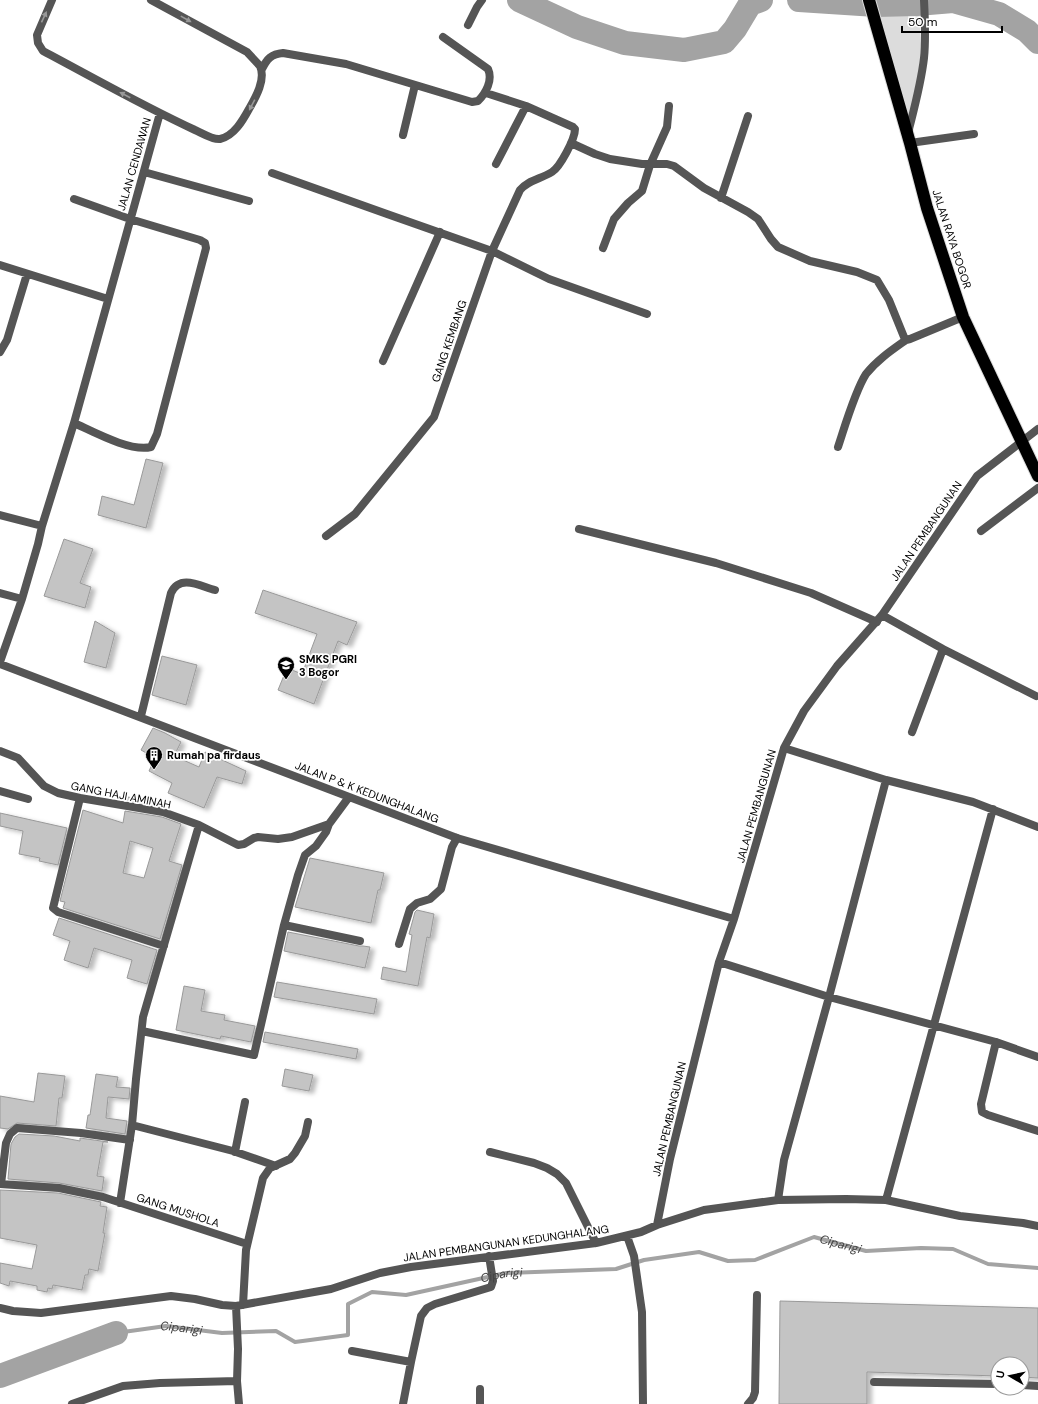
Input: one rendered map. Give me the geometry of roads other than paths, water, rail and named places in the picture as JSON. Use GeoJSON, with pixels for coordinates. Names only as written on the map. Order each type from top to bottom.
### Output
{"type":"FeatureCollection","features":[{"type":"Feature","properties":{"kind":"highway","name":"JALAN RAYA BOGOR"},"geometry":{"type":"LineString","coordinates":[[869,0],[927,208],[963,317],[1038,476]]}},
{"type":"Feature","properties":{"kind":"street"},"geometry":{"type":"LineString","coordinates":[[52,0],[37,34],[38,43],[43,51],[160,113]]}},
{"type":"Feature","properties":{"kind":"street"},"geometry":{"type":"LineString","coordinates":[[151,0],[247,52],[262,69],[267,60],[274,54],[283,53],[346,64],[472,102],[478,101],[486,93],[490,74],[488,69],[443,37]]}},
{"type":"Feature","properties":{"kind":"street"},"geometry":{"type":"LineString","coordinates":[[468,25],[482,0]]}},
{"type":"Feature","properties":{"kind":"street"},"geometry":{"type":"LineString","coordinates":[[924,0],[926,28],[924,58],[909,139],[974,134]]}},
{"type":"Feature","properties":{"kind":"street","name":"JALAN CENDAWAN"},"geometry":{"type":"LineString","coordinates":[[0,663],[22,599],[42,526],[74,423],[160,113],[210,136],[218,139],[222,138],[237,128],[248,112],[258,92],[262,69]]}},
{"type":"Feature","properties":{"kind":"street"},"geometry":{"type":"LineString","coordinates":[[403,135],[415,85]]}},
{"type":"Feature","properties":{"kind":"street"},"geometry":{"type":"LineString","coordinates":[[486,93],[526,106],[575,129],[571,143],[595,154],[610,159],[650,165],[668,164],[674,166],[721,198],[758,219],[778,247],[810,261],[857,272],[877,280],[889,300],[906,340]]}},
{"type":"Feature","properties":{"kind":"street"},"geometry":{"type":"LineString","coordinates":[[496,164],[526,106]]}},
{"type":"Feature","properties":{"kind":"street"},"geometry":{"type":"LineString","coordinates":[[603,248],[614,220],[642,191],[650,165],[667,127],[669,106]]}},
{"type":"Feature","properties":{"kind":"street"},"geometry":{"type":"LineString","coordinates":[[721,198],[748,116]]}},
{"type":"Feature","properties":{"kind":"street","name":"GANG KEMBANG"},"geometry":{"type":"LineString","coordinates":[[326,536],[354,514],[434,417],[492,250],[520,190],[524,185],[552,172],[557,167],[571,143]]}},
{"type":"Feature","properties":{"kind":"street"},"geometry":{"type":"LineString","coordinates":[[144,172],[249,201]]}},
{"type":"Feature","properties":{"kind":"street"},"geometry":{"type":"LineString","coordinates":[[272,172],[492,250],[549,279],[647,314]]}},
{"type":"Feature","properties":{"kind":"street"},"geometry":{"type":"LineString","coordinates":[[74,199],[200,240],[205,243],[206,248],[157,434],[151,447],[139,449],[128,446],[74,423]]}},
{"type":"Feature","properties":{"kind":"street"},"geometry":{"type":"LineString","coordinates":[[383,361],[440,232]]}},
{"type":"Feature","properties":{"kind":"street"},"geometry":{"type":"LineString","coordinates":[[0,265],[108,298]]}},
{"type":"Feature","properties":{"kind":"street"},"geometry":{"type":"LineString","coordinates":[[0,352],[3,339],[27,274]]}},
{"type":"Feature","properties":{"kind":"street"},"geometry":{"type":"LineString","coordinates":[[838,447],[858,391],[866,374],[880,359],[906,340],[917,337],[963,317]]}},
{"type":"Feature","properties":{"kind":"street","name":"JALAN PEMBANGUNAN"},"geometry":{"type":"LineString","coordinates":[[657,1225],[670,1160],[719,962],[734,919],[784,748],[804,711],[837,666],[877,622],[977,476],[1038,429]]}},
{"type":"Feature","properties":{"kind":"street"},"geometry":{"type":"LineString","coordinates":[[981,531],[1038,488]]}},
{"type":"Feature","properties":{"kind":"street"},"geometry":{"type":"LineString","coordinates":[[0,515],[42,526]]}},
{"type":"Feature","properties":{"kind":"street"},"geometry":{"type":"LineString","coordinates":[[579,529],[716,563],[810,593],[877,622]]}},
{"type":"Feature","properties":{"kind":"street"},"geometry":{"type":"LineString","coordinates":[[141,716],[174,586],[178,583],[184,582],[215,590]]}},
{"type":"Feature","properties":{"kind":"street"},"geometry":{"type":"LineString","coordinates":[[0,593],[22,599]]}},
{"type":"Feature","properties":{"kind":"street"},"geometry":{"type":"LineString","coordinates":[[882,615],[943,649],[1036,696]]}},
{"type":"Feature","properties":{"kind":"street"},"geometry":{"type":"LineString","coordinates":[[912,732],[943,649]]}},
{"type":"Feature","properties":{"kind":"street","name":"JALAN P & K KEDUNGHALANG"},"geometry":{"type":"LineString","coordinates":[[0,663],[457,838],[734,919]]}},
{"type":"Feature","properties":{"kind":"street"},"geometry":{"type":"LineString","coordinates":[[784,748],[886,780],[973,802],[1038,827]]}},
{"type":"Feature","properties":{"kind":"street","name":"GANG HAJI AMINAH"},"geometry":{"type":"LineString","coordinates":[[0,751],[18,758],[44,786],[58,793],[163,812],[199,825],[241,845],[258,837],[278,839],[292,837],[329,824]]}},
{"type":"Feature","properties":{"kind":"street"},"geometry":{"type":"LineString","coordinates":[[778,1200],[784,1160],[829,997],[886,780]]}},
{"type":"Feature","properties":{"kind":"street"},"geometry":{"type":"LineString","coordinates":[[0,791],[28,799]]}},
{"type":"Feature","properties":{"kind":"street"},"geometry":{"type":"LineString","coordinates":[[142,1031],[254,1055],[284,925],[305,855],[316,846],[326,832],[329,824],[349,797]]}},
{"type":"Feature","properties":{"kind":"street"},"geometry":{"type":"LineString","coordinates":[[80,798],[53,908],[58,912],[164,946]]}},
{"type":"Feature","properties":{"kind":"street"},"geometry":{"type":"LineString","coordinates":[[886,1200],[993,809]]}},
{"type":"Feature","properties":{"kind":"street"},"geometry":{"type":"LineString","coordinates":[[120,1203],[132,1125],[144,1017],[199,825]]}},
{"type":"Feature","properties":{"kind":"street"},"geometry":{"type":"LineString","coordinates":[[399,944],[410,908],[417,903],[430,899],[441,889],[452,847],[457,838]]}},
{"type":"Feature","properties":{"kind":"street"},"geometry":{"type":"LineString","coordinates":[[284,925],[360,941]]}},
{"type":"Feature","properties":{"kind":"street"},"geometry":{"type":"LineString","coordinates":[[719,962],[829,997],[996,1042],[1038,1055]]}},
{"type":"Feature","properties":{"kind":"street"},"geometry":{"type":"LineString","coordinates":[[996,1042],[981,1104],[982,1112],[1038,1131]]}},
{"type":"Feature","properties":{"kind":"street"},"geometry":{"type":"LineString","coordinates":[[235,1152],[244,1102]]}},
{"type":"Feature","properties":{"kind":"street"},"geometry":{"type":"LineString","coordinates":[[239,1404],[237,1381],[238,1349],[236,1316],[239,1306],[247,1244],[263,1178],[270,1168],[290,1159],[295,1153],[305,1136],[308,1122]]}},
{"type":"Feature","properties":{"kind":"street"},"geometry":{"type":"LineString","coordinates":[[132,1125],[235,1152],[276,1166]]}},
{"type":"Feature","properties":{"kind":"street"},"geometry":{"type":"LineString","coordinates":[[0,1184],[6,1143],[10,1134],[17,1128],[80,1133],[130,1140]]}},
{"type":"Feature","properties":{"kind":"street"},"geometry":{"type":"LineString","coordinates":[[490,1152],[534,1163],[557,1174],[566,1184],[596,1243]]}},
{"type":"Feature","properties":{"kind":"street","name":"GANG MUSHOLA"},"geometry":{"type":"LineString","coordinates":[[0,1184],[59,1188],[103,1197],[247,1244]]}},
{"type":"Feature","properties":{"kind":"street","name":"JALAN PEMBANGUNAN KEDUNGHALANG"},"geometry":{"type":"LineString","coordinates":[[0,1308],[13,1311],[40,1313],[171,1296],[195,1299],[222,1306],[239,1306],[331,1289],[380,1273],[490,1259],[596,1243],[641,1232],[657,1225],[704,1210],[778,1200],[886,1200],[945,1213],[1023,1222],[1038,1226]]}},
{"type":"Feature","properties":{"kind":"street"},"geometry":{"type":"LineString","coordinates":[[627,1236],[634,1256],[642,1312],[642,1404]]}},
{"type":"Feature","properties":{"kind":"street"},"geometry":{"type":"LineString","coordinates":[[403,1404],[421,1316],[426,1308],[435,1304],[491,1288],[493,1281],[490,1259]]}},
{"type":"Feature","properties":{"kind":"street"},"geometry":{"type":"LineString","coordinates":[[748,1404],[753,1398],[756,1387],[758,1295]]}},
{"type":"Feature","properties":{"kind":"street"},"geometry":{"type":"LineString","coordinates":[[352,1351],[411,1362]]}},
{"type":"Feature","properties":{"kind":"street"},"geometry":{"type":"LineString","coordinates":[[72,1404],[123,1386],[160,1383],[237,1381]]}},
{"type":"Feature","properties":{"kind":"street"},"geometry":{"type":"LineString","coordinates":[[874,1382],[990,1384]]}},
{"type":"Feature","properties":{"kind":"street"},"geometry":{"type":"LineString","coordinates":[[480,1390],[480,1404]]}},
{"type":"Feature","properties":{"kind":"waterway"},"geometry":{"type":"LineString","coordinates":[[519,0],[577,27],[625,43],[684,50],[724,42],[735,29],[750,4],[761,0]]}},
{"type":"Feature","properties":{"kind":"waterway"},"geometry":{"type":"LineString","coordinates":[[799,0],[876,5],[953,1],[999,14],[1027,31],[1038,42]]}},
{"type":"Feature","properties":{"kind":"waterway","name":"Ciparigi"},"geometry":{"type":"LineString","coordinates":[[116,1333],[166,1326],[222,1333],[276,1331],[295,1342],[348,1335],[348,1304],[372,1292],[406,1295],[506,1273],[616,1269],[644,1260],[699,1252],[728,1261],[755,1260],[814,1237],[866,1251],[921,1248],[953,1249],[988,1264],[1038,1268]]}},
{"type":"Feature","properties":{"kind":"waterway","name":"Ciparigi"},"geometry":{"type":"LineString","coordinates":[[0,1376],[116,1333]]}},
{"type":"Feature","properties":{"kind":"place","name":"SMKS PGRI 3 Bogor"},"geometry":{"type":"Point","coordinates":[286,680]}},
{"type":"Feature","properties":{"kind":"place","name":"Rumah pa firdaus"},"geometry":{"type":"Point","coordinates":[154,770]}}]}
